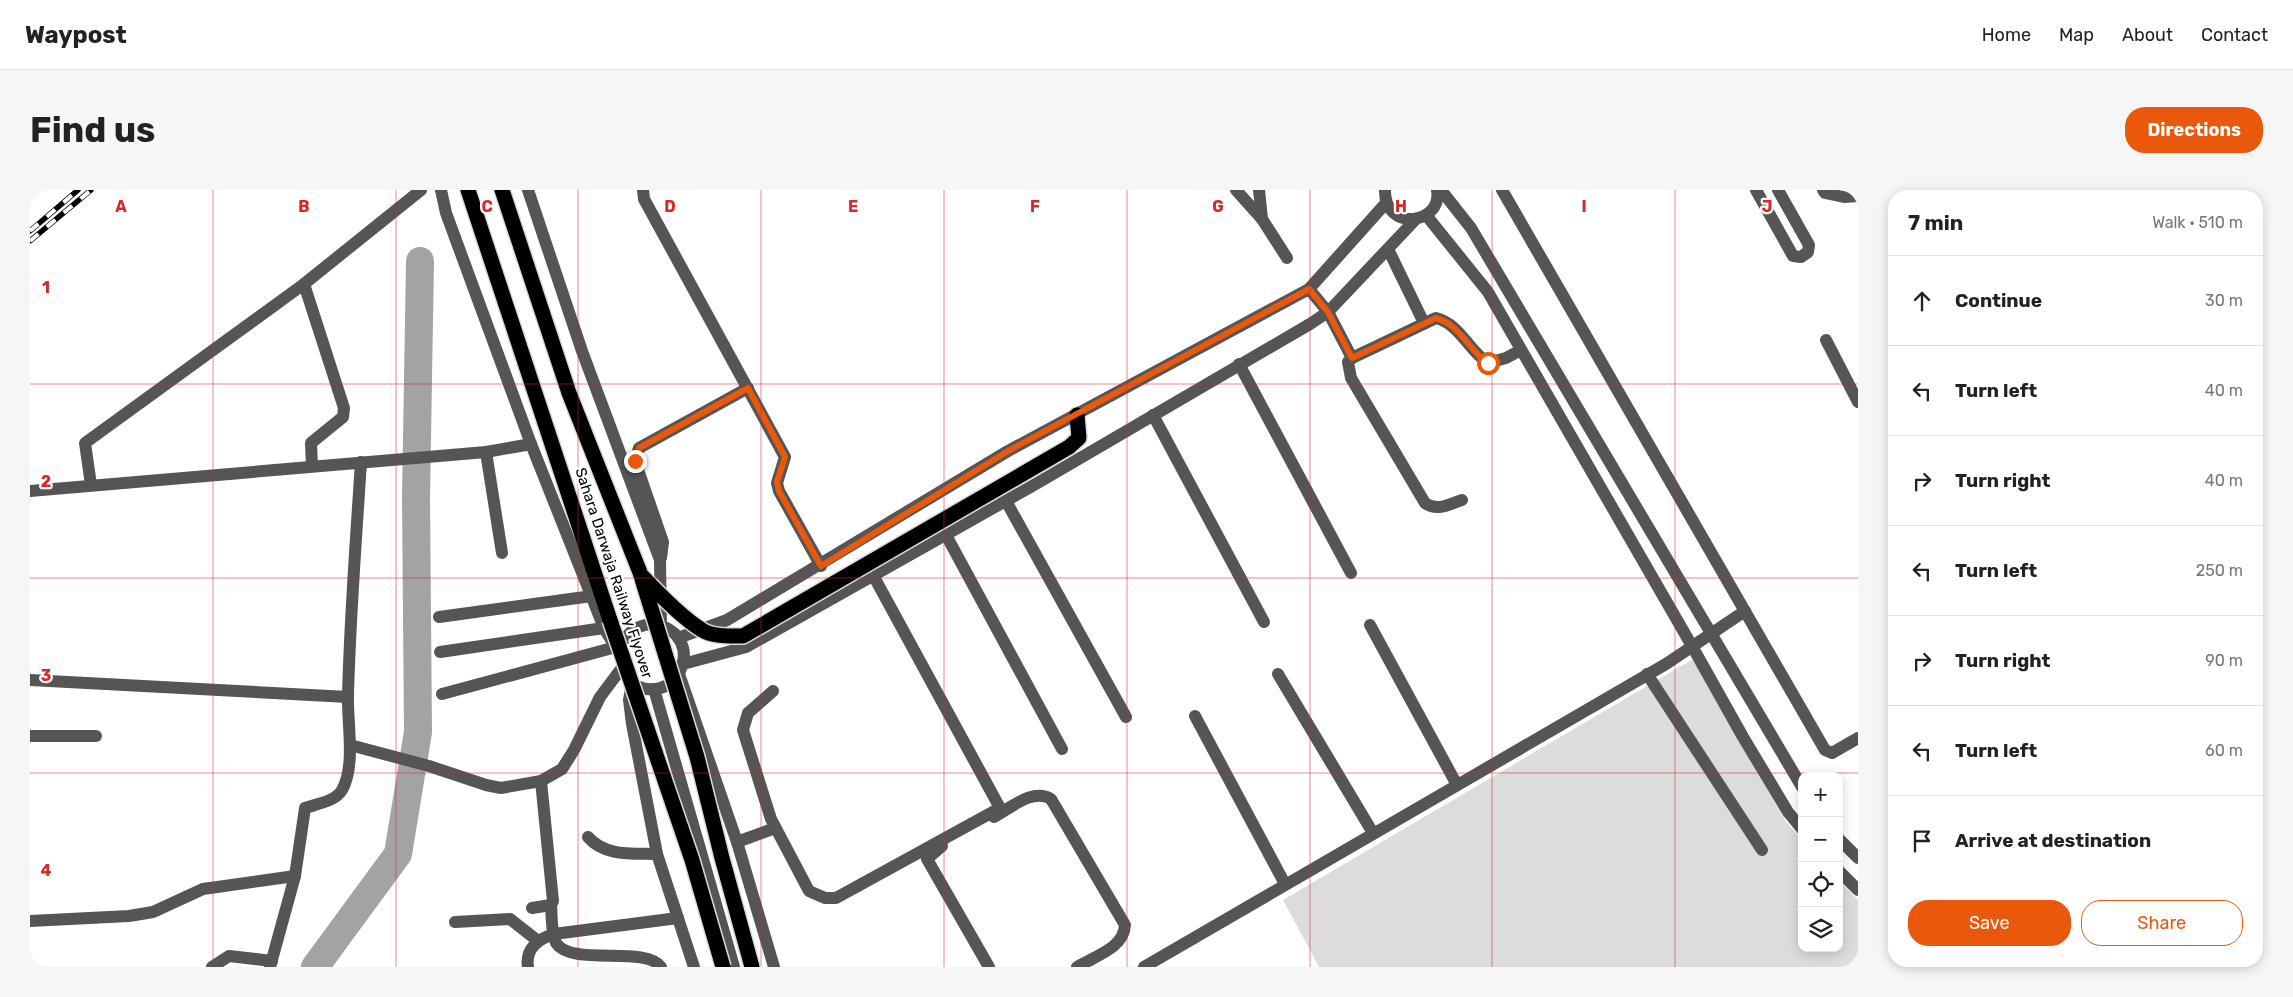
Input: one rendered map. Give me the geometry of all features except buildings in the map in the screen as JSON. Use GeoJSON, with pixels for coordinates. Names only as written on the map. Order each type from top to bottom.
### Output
{"type":"FeatureCollection","features":[{"type":"Feature","properties":{"kind":"highway","name":"Sahara Darwaja Railway Flyover"},"geometry":{"type":"LineString","coordinates":[[468,190],[692,860],[723,967]]}},
{"type":"Feature","properties":{"kind":"highway","name":"Sahara Darwaja Railway Flyover"},"geometry":{"type":"LineString","coordinates":[[502,190],[569,393],[641,575],[697,757],[752,967]]}},
{"type":"Feature","properties":{"kind":"highway"},"geometry":{"type":"LineString","coordinates":[[641,575],[662,597],[702,630],[725,636],[743,636],[1069,447],[1079,438],[1077,415]]}},
{"type":"Feature","properties":{"kind":"street"},"geometry":{"type":"LineString","coordinates":[[91,485],[85,443],[304,284],[420,190]]}},
{"type":"Feature","properties":{"kind":"street"},"geometry":{"type":"LineString","coordinates":[[441,190],[446,213],[531,444],[604,628],[617,649],[621,669],[632,684],[654,689],[664,687],[681,669],[746,647],[1006,501],[1328,312],[1388,249],[1434,206],[1436,190]]}},
{"type":"Feature","properties":{"kind":"street"},"geometry":{"type":"LineString","coordinates":[[528,190],[582,351],[660,560]]}},
{"type":"Feature","properties":{"kind":"street"},"geometry":{"type":"LineString","coordinates":[[643,190],[644,199],[785,457],[777,482],[782,501],[821,566]]}},
{"type":"Feature","properties":{"kind":"street"},"geometry":{"type":"LineString","coordinates":[[1236,190],[1262,219],[1287,258]]}},
{"type":"Feature","properties":{"kind":"street"},"geometry":{"type":"LineString","coordinates":[[1259,190],[1262,219]]}},
{"type":"Feature","properties":{"kind":"street"},"geometry":{"type":"LineString","coordinates":[[1385,190],[1386,203],[1393,213],[1403,219],[1421,217]]}},
{"type":"Feature","properties":{"kind":"street"},"geometry":{"type":"LineString","coordinates":[[1441,190],[1471,228],[1798,780]]}},
{"type":"Feature","properties":{"kind":"street"},"geometry":{"type":"LineString","coordinates":[[1502,190],[1825,750],[1832,752],[1858,738]]}},
{"type":"Feature","properties":{"kind":"street"},"geometry":{"type":"LineString","coordinates":[[1756,190],[1793,256],[1801,257],[1808,252],[1809,245],[1778,190]]}},
{"type":"Feature","properties":{"kind":"street"},"geometry":{"type":"LineString","coordinates":[[1823,190],[1825,193],[1844,197],[1858,196]]}},
{"type":"Feature","properties":{"kind":"street"},"geometry":{"type":"LineString","coordinates":[[678,638],[727,620],[821,566],[1008,451],[1309,289],[1386,203]]}},
{"type":"Feature","properties":{"kind":"street"},"geometry":{"type":"LineString","coordinates":[[1421,217],[1488,292],[1743,737],[1788,812],[1798,824]]}},
{"type":"Feature","properties":{"kind":"street"},"geometry":{"type":"LineString","coordinates":[[1388,249],[1424,323]]}},
{"type":"Feature","properties":{"kind":"street"},"geometry":{"type":"LineString","coordinates":[[304,284],[344,408],[343,417],[311,443],[312,466]]}},
{"type":"Feature","properties":{"kind":"street"},"geometry":{"type":"LineString","coordinates":[[1309,289],[1328,312],[1352,358]]}},
{"type":"Feature","properties":{"kind":"street"},"geometry":{"type":"LineString","coordinates":[[1462,500],[1442,507],[1431,507],[1425,503],[1351,378],[1348,362],[1352,358],[1436,318],[1445,320],[1459,332],[1477,356],[1488,363],[1506,358],[1521,350]]}},
{"type":"Feature","properties":{"kind":"street"},"geometry":{"type":"LineString","coordinates":[[1826,340],[1858,402]]}},
{"type":"Feature","properties":{"kind":"street"},"geometry":{"type":"LineString","coordinates":[[1239,364],[1351,573]]}},
{"type":"Feature","properties":{"kind":"street"},"geometry":{"type":"LineString","coordinates":[[661,625],[660,560],[663,542],[635,461],[639,448],[748,388]]}},
{"type":"Feature","properties":{"kind":"street"},"geometry":{"type":"LineString","coordinates":[[1153,415],[1264,622]]}},
{"type":"Feature","properties":{"kind":"street"},"geometry":{"type":"LineString","coordinates":[[30,490],[486,452],[531,444]]}},
{"type":"Feature","properties":{"kind":"street"},"geometry":{"type":"LineString","coordinates":[[486,452],[502,553]]}},
{"type":"Feature","properties":{"kind":"street"},"geometry":{"type":"LineString","coordinates":[[212,967],[229,956],[271,964],[295,876],[306,808],[336,796],[342,789],[346,778],[350,745],[348,697],[361,462]]}},
{"type":"Feature","properties":{"kind":"street"},"geometry":{"type":"LineString","coordinates":[[1006,501],[1126,717]]}},
{"type":"Feature","properties":{"kind":"street"},"geometry":{"type":"LineString","coordinates":[[946,534],[1062,749]]}},
{"type":"Feature","properties":{"kind":"street"},"geometry":{"type":"LineString","coordinates":[[773,691],[748,713],[743,730],[775,828],[810,891],[825,898],[836,898],[1000,808],[873,575]]}},
{"type":"Feature","properties":{"kind":"street"},"geometry":{"type":"LineString","coordinates":[[439,617],[592,596]]}},
{"type":"Feature","properties":{"kind":"street"},"geometry":{"type":"LineString","coordinates":[[1144,967],[1647,674],[1745,611]]}},
{"type":"Feature","properties":{"kind":"street"},"geometry":{"type":"LineString","coordinates":[[442,694],[617,649],[626,636],[639,626],[661,625],[678,638],[684,655],[681,669],[737,842],[774,967]]}},
{"type":"Feature","properties":{"kind":"street"},"geometry":{"type":"LineString","coordinates":[[1370,625],[1457,785]]}},
{"type":"Feature","properties":{"kind":"street"},"geometry":{"type":"LineString","coordinates":[[440,652],[604,628]]}},
{"type":"Feature","properties":{"kind":"street"},"geometry":{"type":"LineString","coordinates":[[350,745],[501,788],[542,781],[562,769],[574,750],[600,697],[621,669]]}},
{"type":"Feature","properties":{"kind":"street"},"geometry":{"type":"LineString","coordinates":[[1278,674],[1373,833]]}},
{"type":"Feature","properties":{"kind":"street"},"geometry":{"type":"LineString","coordinates":[[1647,674],[1762,850]]}},
{"type":"Feature","properties":{"kind":"street"},"geometry":{"type":"LineString","coordinates":[[30,680],[348,697]]}},
{"type":"Feature","properties":{"kind":"street"},"geometry":{"type":"LineString","coordinates":[[632,684],[629,700],[632,724],[657,854],[694,967]]}},
{"type":"Feature","properties":{"kind":"street"},"geometry":{"type":"LineString","coordinates":[[654,689],[734,967]]}},
{"type":"Feature","properties":{"kind":"street"},"geometry":{"type":"LineString","coordinates":[[1195,716],[1285,884]]}},
{"type":"Feature","properties":{"kind":"street"},"geometry":{"type":"LineString","coordinates":[[30,736],[96,736]]}},
{"type":"Feature","properties":{"kind":"street"},"geometry":{"type":"LineString","coordinates":[[542,781],[553,901],[551,905],[557,944],[572,955],[644,959],[659,964],[661,967]]}},
{"type":"Feature","properties":{"kind":"street"},"geometry":{"type":"LineString","coordinates":[[989,967],[927,859],[936,850],[1035,794],[1044,795],[1052,799],[1125,925],[1125,935],[1120,942],[1092,963],[1077,967]]}},
{"type":"Feature","properties":{"kind":"street"},"geometry":{"type":"LineString","coordinates":[[737,842],[775,828]]}},
{"type":"Feature","properties":{"kind":"street"},"geometry":{"type":"LineString","coordinates":[[588,837],[594,844],[615,852],[657,854]]}},
{"type":"Feature","properties":{"kind":"street"},"geometry":{"type":"LineString","coordinates":[[1843,843],[1858,858]]}},
{"type":"Feature","properties":{"kind":"street"},"geometry":{"type":"LineString","coordinates":[[1843,875],[1858,890]]}},
{"type":"Feature","properties":{"kind":"street"},"geometry":{"type":"LineString","coordinates":[[30,922],[129,916],[153,912],[203,889],[295,876]]}},
{"type":"Feature","properties":{"kind":"street"},"geometry":{"type":"LineString","coordinates":[[532,908],[551,905]]}},
{"type":"Feature","properties":{"kind":"street"},"geometry":{"type":"LineString","coordinates":[[528,967],[527,959],[533,945],[554,934],[678,918]]}},
{"type":"Feature","properties":{"kind":"street"},"geometry":{"type":"LineString","coordinates":[[455,922],[510,919],[538,941]]}},
{"type":"Feature","properties":{"kind":"shaded area"},"geometry":{"type":"Polygon","coordinates":[[[1693,659],[1785,820],[1798,835],[1798,952],[1843,952],[1843,885],[1858,900],[1858,967],[1319,967],[1283,900],[1693,659]]]}},
{"type":"Feature","properties":{"kind":"waterway"},"geometry":{"type":"LineString","coordinates":[[315,967],[398,854],[418,732],[416,497],[420,261]]}},
{"type":"Feature","properties":{"kind":"railway"},"geometry":{"type":"LineString","coordinates":[[30,231],[78,190]]}},
{"type":"Feature","properties":{"kind":"railway"},"geometry":{"type":"LineString","coordinates":[[30,241],[91,190]]}},
{"type":"Feature","properties":{"kind":"route"},"geometry":{"type":"LineString","coordinates":[[635,461],[639,448],[748,388],[785,457],[784,466],[777,482],[782,501],[821,566],[1008,451],[1170,366],[1309,289],[1328,312],[1352,358],[1436,318],[1445,320],[1459,332],[1477,356],[1488,363]]}}]}
